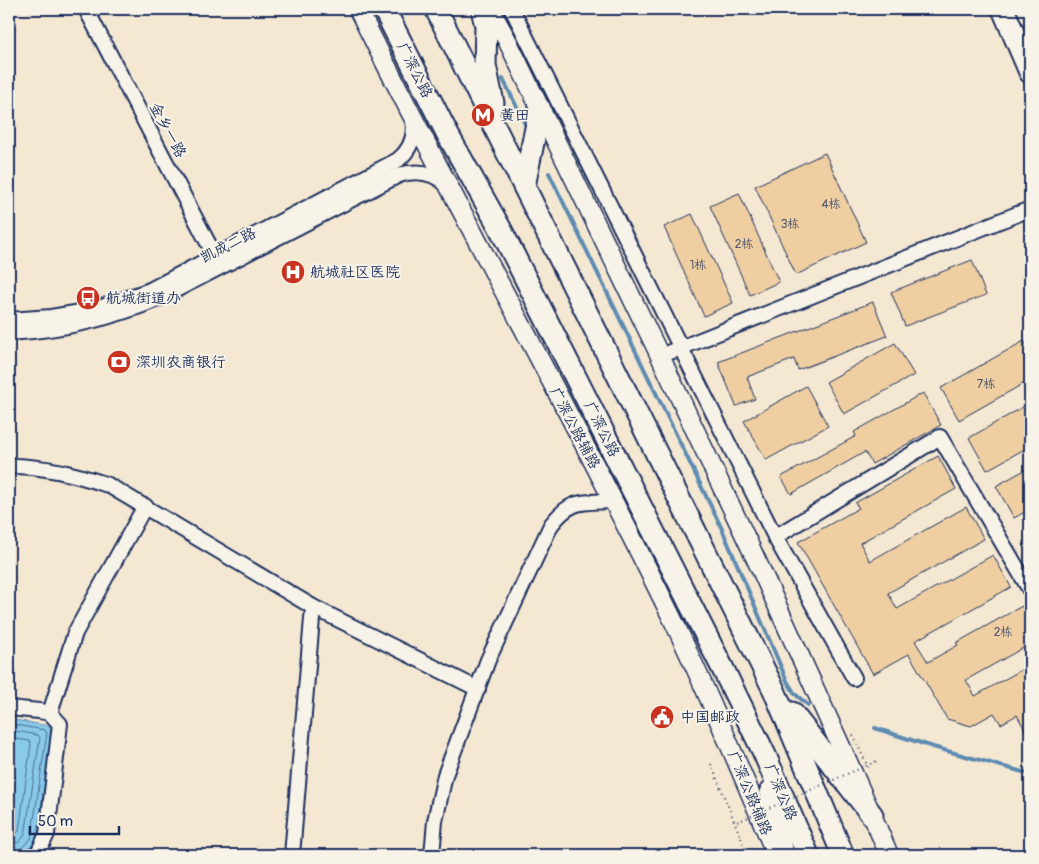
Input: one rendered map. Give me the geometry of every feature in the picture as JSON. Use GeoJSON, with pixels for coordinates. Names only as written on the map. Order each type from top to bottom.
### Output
{"type":"FeatureCollection","features":[{"type":"Feature","properties":{"kind":"highway","name":"广深公路"},"geometry":{"type":"LineString","coordinates":[[384,9],[448,135],[500,228],[723,669],[764,753],[808,855]]}},
{"type":"Feature","properties":{"kind":"highway"},"geometry":{"type":"LineString","coordinates":[[436,9],[774,690],[843,855]]}},
{"type":"Feature","properties":{"kind":"highway"},"geometry":{"type":"LineString","coordinates":[[482,9],[486,26],[484,54],[486,75],[508,154]]}},
{"type":"Feature","properties":{"kind":"highway"},"geometry":{"type":"LineString","coordinates":[[1003,9],[1030,72]]}},
{"type":"Feature","properties":{"kind":"highway"},"geometry":{"type":"LineString","coordinates":[[524,186],[540,108]]}},
{"type":"Feature","properties":{"kind":"highway"},"geometry":{"type":"LineString","coordinates":[[774,690],[872,815]]}},
{"type":"Feature","properties":{"kind":"highway"},"geometry":{"type":"LineString","coordinates":[[764,753],[782,855]]}},
{"type":"Feature","properties":{"kind":"main road","name":"广深公路辅路"},"geometry":{"type":"LineString","coordinates":[[358,9],[614,501],[721,726],[776,855]]}},
{"type":"Feature","properties":{"kind":"main road"},"geometry":{"type":"LineString","coordinates":[[490,9],[660,356],[762,572],[889,855]]}},
{"type":"Feature","properties":{"kind":"street","name":"金乡一路"},"geometry":{"type":"LineString","coordinates":[[86,9],[218,261]]}},
{"type":"Feature","properties":{"kind":"street"},"geometry":{"type":"LineString","coordinates":[[512,9],[775,538],[854,678]]}},
{"type":"Feature","properties":{"kind":"street","name":"凯成二路"},"geometry":{"type":"LineString","coordinates":[[9,333],[49,329],[115,315],[160,298],[218,261],[398,160],[407,150],[413,137],[413,117]]}},
{"type":"Feature","properties":{"kind":"street","name":"凯成二路"},"geometry":{"type":"LineString","coordinates":[[9,320],[71,314],[112,304],[150,290],[218,261],[399,175],[411,172],[429,174],[440,179],[450,188]]}},
{"type":"Feature","properties":{"kind":"street"},"geometry":{"type":"LineString","coordinates":[[660,356],[1030,209]]}},
{"type":"Feature","properties":{"kind":"street"},"geometry":{"type":"LineString","coordinates":[[775,538],[940,437],[1030,590]]}},
{"type":"Feature","properties":{"kind":"street"},"geometry":{"type":"LineString","coordinates":[[9,466],[31,466],[71,473],[108,485],[313,607],[478,689]]}},
{"type":"Feature","properties":{"kind":"street"},"geometry":{"type":"LineString","coordinates":[[432,855],[435,821],[445,775],[488,660],[551,525],[568,507],[580,503],[614,501]]}},
{"type":"Feature","properties":{"kind":"street"},"geometry":{"type":"LineString","coordinates":[[50,713],[75,633],[145,506]]}},
{"type":"Feature","properties":{"kind":"street"},"geometry":{"type":"LineString","coordinates":[[292,855],[313,607]]}},
{"type":"Feature","properties":{"kind":"street"},"geometry":{"type":"LineString","coordinates":[[9,708],[50,713],[60,724],[48,834],[38,853],[33,855]]}},
{"type":"Feature","properties":{"kind":"path"},"geometry":{"type":"LineString","coordinates":[[854,735],[867,766]]}},
{"type":"Feature","properties":{"kind":"path"},"geometry":{"type":"LineString","coordinates":[[735,823],[879,760]]}},
{"type":"Feature","properties":{"kind":"path"},"geometry":{"type":"LineString","coordinates":[[711,764],[748,854]]}},
{"type":"Feature","properties":{"kind":"water"},"geometry":{"type":"Polygon","coordinates":[[[9,719],[49,726],[52,731],[38,830],[35,842],[23,854],[9,852],[9,719]]]}},
{"type":"Feature","properties":{"kind":"building"},"geometry":{"type":"Polygon","coordinates":[[[825,153],[866,242],[796,275],[755,186],[825,153]]]}},
{"type":"Feature","properties":{"kind":"building"},"geometry":{"type":"Polygon","coordinates":[[[739,193],[779,282],[750,295],[710,206],[739,193]]]}},
{"type":"Feature","properties":{"kind":"building"},"geometry":{"type":"Polygon","coordinates":[[[692,214],[733,303],[704,316],[664,227],[692,214]]]}},
{"type":"Feature","properties":{"kind":"building"},"geometry":{"type":"Polygon","coordinates":[[[972,260],[986,295],[905,326],[891,292],[972,260]]]}},
{"type":"Feature","properties":{"kind":"building"},"geometry":{"type":"Polygon","coordinates":[[[873,302],[887,336],[798,370],[794,359],[747,377],[755,399],[736,406],[718,362],[873,302]]]}},
{"type":"Feature","properties":{"kind":"building"},"geometry":{"type":"Polygon","coordinates":[[[1024,341],[1030,353],[1030,380],[959,420],[941,388],[1024,341]]]}},
{"type":"Feature","properties":{"kind":"building"},"geometry":{"type":"Polygon","coordinates":[[[895,343],[914,375],[844,414],[826,382],[895,343]]]}},
{"type":"Feature","properties":{"kind":"building"},"geometry":{"type":"Polygon","coordinates":[[[806,386],[828,426],[766,460],[744,421],[806,386]]]}},
{"type":"Feature","properties":{"kind":"building"},"geometry":{"type":"Polygon","coordinates":[[[923,393],[941,425],[872,464],[865,452],[791,494],[781,477],[856,436],[854,432],[923,393]]]}},
{"type":"Feature","properties":{"kind":"building"},"geometry":{"type":"Polygon","coordinates":[[[1030,403],[1030,446],[987,470],[969,438],[1030,403]]]}},
{"type":"Feature","properties":{"kind":"building"},"geometry":{"type":"Polygon","coordinates":[[[938,456],[956,489],[860,543],[870,561],[966,507],[984,539],[888,593],[897,609],[993,555],[1011,587],[915,641],[928,662],[958,645],[956,643],[1022,606],[1030,620],[1030,644],[966,680],[975,696],[1030,665],[1030,739],[1017,715],[1001,724],[994,713],[971,726],[947,719],[909,654],[873,674],[798,542],[859,508],[855,503],[938,456]]]}},
{"type":"Feature","properties":{"kind":"building"},"geometry":{"type":"Polygon","coordinates":[[[1030,467],[1030,509],[1014,518],[996,486],[1030,467]]]}},
{"type":"Feature","properties":{"kind":"waterway"},"geometry":{"type":"LineString","coordinates":[[503,79],[526,126]]}},
{"type":"Feature","properties":{"kind":"waterway"},"geometry":{"type":"LineString","coordinates":[[549,173],[722,529],[787,681],[795,694],[808,705]]}},
{"type":"Feature","properties":{"kind":"waterway"},"geometry":{"type":"LineString","coordinates":[[875,728],[933,747],[1030,774]]}},
{"type":"Feature","properties":{"kind":"place","name":"黄田"},"geometry":{"type":"Point","coordinates":[483,115]}},
{"type":"Feature","properties":{"kind":"place","name":"航城社区医院"},"geometry":{"type":"Point","coordinates":[293,272]}},
{"type":"Feature","properties":{"kind":"place","name":"航城街道办"},"geometry":{"type":"Point","coordinates":[88,298]}},
{"type":"Feature","properties":{"kind":"place","name":"深圳农商银行"},"geometry":{"type":"Point","coordinates":[119,362]}},
{"type":"Feature","properties":{"kind":"place","name":"中国邮政"},"geometry":{"type":"Point","coordinates":[662,717]}}]}
